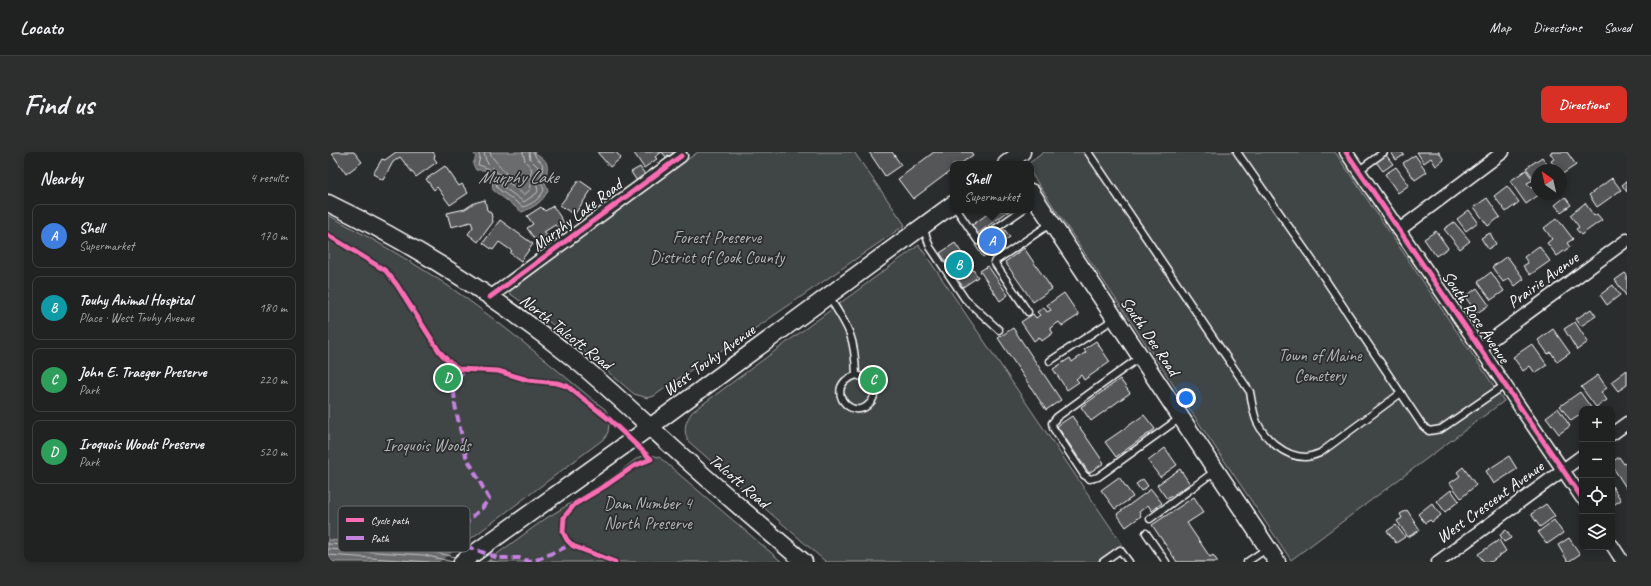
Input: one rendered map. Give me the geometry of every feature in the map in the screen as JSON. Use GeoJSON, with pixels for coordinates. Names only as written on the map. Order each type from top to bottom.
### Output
{"type":"FeatureCollection","features":[{"type":"Feature","properties":{"kind":"main road","name":"South Dee Road"},"geometry":{"type":"LineString","coordinates":[[1034,200],[1052,223],[1277,562]]}},
{"type":"Feature","properties":{"kind":"main road","name":"North Talcott Road"},"geometry":{"type":"LineString","coordinates":[[328,203],[360,219],[432,260],[490,298],[540,333],[580,364],[650,427]]}},
{"type":"Feature","properties":{"kind":"main road","name":"West Touhy Avenue"},"geometry":{"type":"LineString","coordinates":[[462,562],[650,427],[950,206]]}},
{"type":"Feature","properties":{"kind":"main road","name":"Talcott Road"},"geometry":{"type":"LineString","coordinates":[[650,427],[722,492],[804,562]]}},
{"type":"Feature","properties":{"kind":"street","name":"South Rose Avenue"},"geometry":{"type":"LineString","coordinates":[[1346,152],[1579,493]]}},
{"type":"Feature","properties":{"kind":"street"},"geometry":{"type":"LineString","coordinates":[[1399,230],[1503,152]]}},
{"type":"Feature","properties":{"kind":"street","name":"Murphy Lake Road"},"geometry":{"type":"LineString","coordinates":[[490,298],[682,156]]}},
{"type":"Feature","properties":{"kind":"street","name":"Prairie Avenue"},"geometry":{"type":"LineString","coordinates":[[1480,348],[1627,240]]}},
{"type":"Feature","properties":{"kind":"street"},"geometry":{"type":"LineString","coordinates":[[1615,432],[1627,423]]}},
{"type":"Feature","properties":{"kind":"street","name":"West Crescent Avenue"},"geometry":{"type":"LineString","coordinates":[[1445,560],[1579,458]]}},
{"type":"Feature","properties":{"kind":"street"},"geometry":{"type":"LineString","coordinates":[[1615,550],[1623,562]]}},
{"type":"Feature","properties":{"kind":"lane"},"geometry":{"type":"LineString","coordinates":[[1088,152],[1250,392],[1256,421],[1268,438],[1278,447],[1289,453],[1305,457],[1320,453],[1401,393]]}},
{"type":"Feature","properties":{"kind":"lane"},"geometry":{"type":"LineString","coordinates":[[1237,152],[1316,265],[1422,425],[1429,431],[1448,425],[1505,385]]}},
{"type":"Feature","properties":{"kind":"lane"},"geometry":{"type":"LineString","coordinates":[[1358,171],[1384,152]]}},
{"type":"Feature","properties":{"kind":"lane"},"geometry":{"type":"LineString","coordinates":[[959,213],[978,241],[1018,213]]}},
{"type":"Feature","properties":{"kind":"lane"},"geometry":{"type":"LineString","coordinates":[[1028,312],[994,262],[1052,223]]}},
{"type":"Feature","properties":{"kind":"lane"},"geometry":{"type":"LineString","coordinates":[[923,226],[930,247],[965,299],[999,330]]}},
{"type":"Feature","properties":{"kind":"lane"},"geometry":{"type":"LineString","coordinates":[[828,296],[853,338],[856,351],[856,375]]}},
{"type":"Feature","properties":{"kind":"lane"},"geometry":{"type":"LineString","coordinates":[[1050,361],[1115,319]]}},
{"type":"Feature","properties":{"kind":"lane"},"geometry":{"type":"LineString","coordinates":[[1140,357],[1052,423],[1053,428],[1084,475],[1090,479],[1098,477],[1180,417]]}},
{"type":"Feature","properties":{"kind":"lane"},"geometry":{"type":"LineString","coordinates":[[856,375],[865,378],[871,383],[874,394],[868,406],[858,410],[845,404],[840,393],[846,380],[856,375]]}},
{"type":"Feature","properties":{"kind":"lane"},"geometry":{"type":"LineString","coordinates":[[1150,519],[1216,470]]}},
{"type":"Feature","properties":{"kind":"lane"},"geometry":{"type":"LineString","coordinates":[[1146,533],[1166,562]]}},
{"type":"Feature","properties":{"kind":"lane"},"geometry":{"type":"LineString","coordinates":[[1247,562],[1268,548]]}},
{"type":"Feature","properties":{"kind":"lane"},"geometry":{"type":"LineString","coordinates":[[1103,562],[1120,550],[1128,562]]}},
{"type":"Feature","properties":{"kind":"green space","name":"Forest Preserve District of Cook County"},"geometry":{"type":"Polygon","coordinates":[[[698,152],[854,152],[905,225],[753,330],[654,396],[648,398],[634,394],[552,324],[505,290],[698,152]]]}},
{"type":"Feature","properties":{"kind":"green space","name":"Town of Maine Cemetery"},"geometry":{"type":"Polygon","coordinates":[[[1044,152],[1335,152],[1504,401],[1291,560],[1034,177],[1034,161],[1032,161],[1044,152]]]}},
{"type":"Feature","properties":{"kind":"green space","name":"Iroquois Woods"},"geometry":{"type":"Polygon","coordinates":[[[328,215],[399,255],[461,295],[520,340],[605,409],[610,417],[608,432],[605,438],[470,539],[470,506],[338,506],[338,552],[453,552],[328,562],[328,215]]]}},
{"type":"Feature","properties":{"kind":"green space"},"geometry":{"type":"Polygon","coordinates":[[[919,245],[1122,544],[1097,562],[826,562],[688,441],[686,426],[692,412],[919,245]]]}},
{"type":"Feature","properties":{"kind":"green space","name":"Dam Number 4 North Preserve"},"geometry":{"type":"Polygon","coordinates":[[[647,454],[659,457],[782,562],[486,562],[545,519],[614,476],[636,459],[647,454]]]}},
{"type":"Feature","properties":{"kind":"water","name":"Murphy Lake"},"geometry":{"type":"Polygon","coordinates":[[[473,152],[533,152],[542,157],[547,166],[544,180],[548,190],[544,198],[538,204],[522,212],[493,190],[492,179],[484,170],[476,170],[473,164],[476,157],[473,152]]]}},
{"type":"Feature","properties":{"kind":"water"},"geometry":{"type":"Polygon","coordinates":[[[328,540],[338,541],[338,552],[452,552],[497,562],[328,562],[328,540]]]}},
{"type":"Feature","properties":{"kind":"pier"},"geometry":{"type":"Polygon","coordinates":[[[453,552],[491,558],[486,562],[439,562],[453,552]]]}},
{"type":"Feature","properties":{"kind":"building"},"geometry":{"type":"Polygon","coordinates":[[[331,152],[354,152],[362,162],[346,174],[331,152]]]}},
{"type":"Feature","properties":{"kind":"building"},"geometry":{"type":"Polygon","coordinates":[[[396,152],[433,152],[435,155],[434,158],[437,162],[416,177],[400,157],[393,162],[383,180],[373,174],[382,159],[385,160],[396,152]]]}},
{"type":"Feature","properties":{"kind":"building"},"geometry":{"type":"Polygon","coordinates":[[[597,152],[616,152],[621,158],[610,167],[597,152]]]}},
{"type":"Feature","properties":{"kind":"building"},"geometry":{"type":"Polygon","coordinates":[[[662,152],[655,157],[657,159],[644,168],[634,153],[662,152]]]}},
{"type":"Feature","properties":{"kind":"building"},"geometry":{"type":"Polygon","coordinates":[[[662,152],[679,152],[671,158],[668,155],[666,157],[662,152]]]}},
{"type":"Feature","properties":{"kind":"building"},"geometry":{"type":"Polygon","coordinates":[[[869,152],[892,152],[901,165],[885,176],[869,152]]]}},
{"type":"Feature","properties":{"kind":"building"},"geometry":{"type":"Polygon","coordinates":[[[934,152],[971,152],[973,155],[964,161],[950,161],[950,171],[913,199],[898,179],[934,152]]]}},
{"type":"Feature","properties":{"kind":"building"},"geometry":{"type":"Polygon","coordinates":[[[1391,152],[1402,152],[1404,155],[1396,160],[1391,152]]]}},
{"type":"Feature","properties":{"kind":"building"},"geometry":{"type":"Polygon","coordinates":[[[1417,152],[1439,152],[1444,160],[1436,166],[1431,158],[1424,163],[1417,152]]]}},
{"type":"Feature","properties":{"kind":"building"},"geometry":{"type":"Polygon","coordinates":[[[1567,152],[1576,165],[1567,171],[1567,164],[1553,164],[1551,161],[1554,159],[1550,153],[1567,152]]]}},
{"type":"Feature","properties":{"kind":"building"},"geometry":{"type":"Polygon","coordinates":[[[1386,155],[1393,164],[1383,171],[1376,162],[1386,155]]]}},
{"type":"Feature","properties":{"kind":"building"},"geometry":{"type":"Polygon","coordinates":[[[1415,155],[1427,172],[1415,180],[1403,163],[1415,155]]]}},
{"type":"Feature","properties":{"kind":"building"},"geometry":{"type":"Polygon","coordinates":[[[1542,157],[1547,164],[1532,164],[1542,157]]]}},
{"type":"Feature","properties":{"kind":"building"},"geometry":{"type":"Polygon","coordinates":[[[1531,165],[1531,175],[1526,168],[1531,165]]]}},
{"type":"Feature","properties":{"kind":"building"},"geometry":{"type":"Polygon","coordinates":[[[445,166],[459,186],[462,184],[468,193],[450,205],[437,187],[434,190],[426,179],[445,166]]]}},
{"type":"Feature","properties":{"kind":"building"},"geometry":{"type":"Polygon","coordinates":[[[640,167],[646,176],[637,181],[631,172],[640,167]]]}},
{"type":"Feature","properties":{"kind":"building"},"geometry":{"type":"Polygon","coordinates":[[[1396,167],[1409,185],[1398,193],[1385,174],[1396,167]]]}},
{"type":"Feature","properties":{"kind":"building"},"geometry":{"type":"Polygon","coordinates":[[[1526,170],[1531,177],[1531,181],[1527,183],[1531,188],[1532,200],[1526,204],[1510,181],[1526,170]]]}},
{"type":"Feature","properties":{"kind":"building"},"geometry":{"type":"Polygon","coordinates":[[[1612,178],[1621,190],[1597,207],[1589,195],[1612,178]]]}},
{"type":"Feature","properties":{"kind":"building"},"geometry":{"type":"Polygon","coordinates":[[[579,180],[592,189],[574,215],[560,205],[579,180]]]}},
{"type":"Feature","properties":{"kind":"building"},"geometry":{"type":"Polygon","coordinates":[[[1627,181],[1627,192],[1622,185],[1627,181]]]}},
{"type":"Feature","properties":{"kind":"building"},"geometry":{"type":"Polygon","coordinates":[[[1507,186],[1519,202],[1506,212],[1494,196],[1507,186]]]}},
{"type":"Feature","properties":{"kind":"building"},"geometry":{"type":"Polygon","coordinates":[[[1487,198],[1500,217],[1488,226],[1474,207],[1487,198]]]}},
{"type":"Feature","properties":{"kind":"building"},"geometry":{"type":"Polygon","coordinates":[[[485,200],[487,210],[491,213],[493,222],[478,242],[468,234],[473,227],[471,222],[451,227],[447,213],[465,209],[474,203],[485,200]]]}},
{"type":"Feature","properties":{"kind":"building"},"geometry":{"type":"Polygon","coordinates":[[[1561,200],[1567,200],[1571,205],[1561,212],[1555,205],[1561,200]]]}},
{"type":"Feature","properties":{"kind":"building"},"geometry":{"type":"Polygon","coordinates":[[[1585,203],[1594,216],[1597,214],[1602,220],[1581,235],[1576,229],[1579,227],[1570,215],[1585,203]]]}},
{"type":"Feature","properties":{"kind":"building"},"geometry":{"type":"Polygon","coordinates":[[[553,206],[565,224],[558,228],[555,225],[544,232],[547,236],[537,243],[527,228],[533,224],[527,216],[541,207],[545,211],[553,206]]]}},
{"type":"Feature","properties":{"kind":"building"},"geometry":{"type":"Polygon","coordinates":[[[1469,210],[1478,222],[1466,231],[1457,219],[1469,210]]]}},
{"type":"Feature","properties":{"kind":"building"},"geometry":{"type":"Polygon","coordinates":[[[989,213],[1006,213],[977,234],[971,226],[989,213]]]}},
{"type":"Feature","properties":{"kind":"building"},"geometry":{"type":"Polygon","coordinates":[[[1557,218],[1573,239],[1567,243],[1570,247],[1557,256],[1547,243],[1552,239],[1544,228],[1557,218]]]}},
{"type":"Feature","properties":{"kind":"building"},"geometry":{"type":"Polygon","coordinates":[[[500,220],[533,244],[521,261],[510,253],[512,251],[499,242],[493,250],[483,243],[500,220]]]}},
{"type":"Feature","properties":{"kind":"building"},"geometry":{"type":"Polygon","coordinates":[[[1454,222],[1470,241],[1460,249],[1444,229],[1454,222]]]}},
{"type":"Feature","properties":{"kind":"building"},"geometry":{"type":"Polygon","coordinates":[[[1001,225],[1010,237],[983,257],[975,245],[1001,225]]]}},
{"type":"Feature","properties":{"kind":"building"},"geometry":{"type":"Polygon","coordinates":[[[1436,231],[1448,248],[1436,256],[1424,239],[1436,231]]]}},
{"type":"Feature","properties":{"kind":"building"},"geometry":{"type":"Polygon","coordinates":[[[1490,233],[1496,244],[1488,249],[1481,238],[1490,233]]]}},
{"type":"Feature","properties":{"kind":"building"},"geometry":{"type":"Polygon","coordinates":[[[955,243],[978,277],[963,287],[940,253],[955,243]]]}},
{"type":"Feature","properties":{"kind":"building"},"geometry":{"type":"Polygon","coordinates":[[[1539,246],[1550,261],[1530,275],[1523,266],[1528,263],[1524,257],[1539,246]]]}},
{"type":"Feature","properties":{"kind":"building"},"geometry":{"type":"Polygon","coordinates":[[[1024,248],[1052,289],[1033,302],[1005,262],[1024,248]]]}},
{"type":"Feature","properties":{"kind":"building"},"geometry":{"type":"Polygon","coordinates":[[[1507,256],[1524,279],[1515,286],[1509,278],[1503,282],[1492,267],[1507,256]]]}},
{"type":"Feature","properties":{"kind":"building"},"geometry":{"type":"Polygon","coordinates":[[[988,266],[1008,295],[1000,301],[980,271],[988,266]]]}},
{"type":"Feature","properties":{"kind":"building"},"geometry":{"type":"Polygon","coordinates":[[[1491,272],[1504,291],[1491,300],[1478,282],[1491,272]]]}},
{"type":"Feature","properties":{"kind":"building"},"geometry":{"type":"Polygon","coordinates":[[[1625,273],[1627,275],[1627,297],[1615,280],[1625,273]]]}},
{"type":"Feature","properties":{"kind":"building"},"geometry":{"type":"Polygon","coordinates":[[[1613,285],[1620,295],[1607,305],[1600,295],[1613,285]]]}},
{"type":"Feature","properties":{"kind":"building"},"geometry":{"type":"Polygon","coordinates":[[[1477,288],[1489,305],[1477,313],[1465,297],[1477,288]]]}},
{"type":"Feature","properties":{"kind":"building"},"geometry":{"type":"Polygon","coordinates":[[[1064,293],[1079,315],[1062,326],[1059,322],[1050,328],[1053,333],[1042,341],[1039,337],[1034,341],[1021,322],[1033,314],[1036,318],[1040,315],[1037,312],[1044,307],[1047,312],[1051,310],[1047,305],[1064,293]]]}},
{"type":"Feature","properties":{"kind":"building"},"geometry":{"type":"Polygon","coordinates":[[[1591,309],[1596,316],[1581,326],[1576,319],[1591,309]]]}},
{"type":"Feature","properties":{"kind":"building"},"geometry":{"type":"Polygon","coordinates":[[[1575,322],[1588,342],[1577,350],[1564,329],[1575,322]]]}},
{"type":"Feature","properties":{"kind":"building"},"geometry":{"type":"Polygon","coordinates":[[[1013,328],[1061,400],[1046,410],[998,338],[1013,328]]]}},
{"type":"Feature","properties":{"kind":"building"},"geometry":{"type":"Polygon","coordinates":[[[1553,329],[1570,353],[1557,362],[1551,352],[1548,354],[1538,340],[1553,329]]]}},
{"type":"Feature","properties":{"kind":"building"},"geometry":{"type":"Polygon","coordinates":[[[1096,341],[1110,362],[1084,380],[1081,375],[1076,379],[1079,382],[1067,390],[1053,369],[1070,358],[1072,362],[1086,352],[1084,349],[1096,341]]]}},
{"type":"Feature","properties":{"kind":"building"},"geometry":{"type":"Polygon","coordinates":[[[1532,344],[1547,365],[1535,373],[1530,366],[1523,371],[1513,357],[1532,344]]]}},
{"type":"Feature","properties":{"kind":"building"},"geometry":{"type":"Polygon","coordinates":[[[1627,370],[1627,385],[1618,391],[1611,382],[1627,370]]]}},
{"type":"Feature","properties":{"kind":"building"},"geometry":{"type":"Polygon","coordinates":[[[1598,375],[1607,388],[1601,392],[1607,400],[1595,406],[1581,387],[1598,375]]]}},
{"type":"Feature","properties":{"kind":"building"},"geometry":{"type":"Polygon","coordinates":[[[1120,379],[1130,393],[1091,421],[1081,407],[1120,379]]]}},
{"type":"Feature","properties":{"kind":"building"},"geometry":{"type":"Polygon","coordinates":[[[1580,392],[1590,406],[1579,406],[1579,416],[1571,421],[1560,406],[1580,392]]]}},
{"type":"Feature","properties":{"kind":"building"},"geometry":{"type":"Polygon","coordinates":[[[1558,408],[1570,426],[1559,434],[1546,417],[1558,408]]]}},
{"type":"Feature","properties":{"kind":"building"},"geometry":{"type":"Polygon","coordinates":[[[1144,415],[1155,429],[1116,457],[1105,442],[1144,415]]]}},
{"type":"Feature","properties":{"kind":"building"},"geometry":{"type":"Polygon","coordinates":[[[1072,416],[1104,463],[1089,473],[1057,426],[1072,416]]]}},
{"type":"Feature","properties":{"kind":"building"},"geometry":{"type":"Polygon","coordinates":[[[1165,448],[1177,465],[1160,477],[1148,461],[1165,448]]]}},
{"type":"Feature","properties":{"kind":"building"},"geometry":{"type":"Polygon","coordinates":[[[1509,456],[1517,469],[1494,484],[1486,471],[1509,456]]]}},
{"type":"Feature","properties":{"kind":"building"},"geometry":{"type":"Polygon","coordinates":[[[1619,457],[1624,464],[1627,462],[1627,489],[1615,471],[1615,460],[1619,457]]]}},
{"type":"Feature","properties":{"kind":"building"},"geometry":{"type":"Polygon","coordinates":[[[1463,467],[1476,485],[1461,498],[1450,483],[1460,476],[1457,472],[1463,467]]]}},
{"type":"Feature","properties":{"kind":"building"},"geometry":{"type":"Polygon","coordinates":[[[1180,469],[1190,484],[1167,499],[1157,485],[1180,469]]]}},
{"type":"Feature","properties":{"kind":"building"},"geometry":{"type":"Polygon","coordinates":[[[1119,477],[1133,497],[1115,509],[1101,490],[1119,477]]]}},
{"type":"Feature","properties":{"kind":"building"},"geometry":{"type":"Polygon","coordinates":[[[1143,479],[1148,486],[1141,491],[1136,484],[1143,479]]]}},
{"type":"Feature","properties":{"kind":"building"},"geometry":{"type":"Polygon","coordinates":[[[1151,489],[1162,503],[1152,511],[1148,505],[1139,512],[1141,516],[1126,527],[1117,514],[1151,489]]]}},
{"type":"Feature","properties":{"kind":"building"},"geometry":{"type":"Polygon","coordinates":[[[1451,490],[1459,501],[1445,512],[1437,501],[1451,490]]]}},
{"type":"Feature","properties":{"kind":"building"},"geometry":{"type":"Polygon","coordinates":[[[1615,491],[1621,500],[1615,504],[1615,491]]]}},
{"type":"Feature","properties":{"kind":"building"},"geometry":{"type":"Polygon","coordinates":[[[1194,497],[1204,512],[1187,523],[1210,557],[1213,555],[1218,562],[1177,562],[1152,525],[1194,497]]]}},
{"type":"Feature","properties":{"kind":"building"},"geometry":{"type":"Polygon","coordinates":[[[1432,503],[1441,515],[1432,522],[1430,520],[1425,523],[1418,514],[1432,503]]]}},
{"type":"Feature","properties":{"kind":"building"},"geometry":{"type":"Polygon","coordinates":[[[1546,504],[1555,516],[1540,527],[1531,514],[1546,504]]]}},
{"type":"Feature","properties":{"kind":"building"},"geometry":{"type":"Polygon","coordinates":[[[1407,510],[1420,530],[1408,537],[1397,521],[1402,518],[1400,514],[1407,510]]]}},
{"type":"Feature","properties":{"kind":"building"},"geometry":{"type":"Polygon","coordinates":[[[1554,520],[1563,533],[1547,544],[1538,532],[1554,520]]]}},
{"type":"Feature","properties":{"kind":"building"},"geometry":{"type":"Polygon","coordinates":[[[1396,525],[1405,537],[1396,543],[1387,531],[1396,525]]]}},
{"type":"Feature","properties":{"kind":"building"},"geometry":{"type":"Polygon","coordinates":[[[1506,530],[1511,538],[1504,542],[1500,535],[1506,530]]]}},
{"type":"Feature","properties":{"kind":"building"},"geometry":{"type":"Polygon","coordinates":[[[1569,538],[1580,554],[1568,562],[1558,545],[1569,538]]]}},
{"type":"Feature","properties":{"kind":"building"},"geometry":{"type":"Polygon","coordinates":[[[1499,540],[1506,551],[1491,562],[1484,562],[1478,554],[1499,540]]]}},
{"type":"Feature","properties":{"kind":"marked path"},"geometry":{"type":"LineString","coordinates":[[464,369],[454,391],[455,405],[466,456],[489,499],[470,519]]}},
{"type":"Feature","properties":{"kind":"marked path"},"geometry":{"type":"LineString","coordinates":[[470,548],[498,558],[519,558],[528,561],[536,560],[566,547],[573,546]]}},
{"type":"Feature","properties":{"kind":"cycle path"},"geometry":{"type":"LineString","coordinates":[[1346,152],[1579,494]]}},
{"type":"Feature","properties":{"kind":"cycle path"},"geometry":{"type":"LineString","coordinates":[[490,297],[681,156]]}},
{"type":"Feature","properties":{"kind":"cycle path"},"geometry":{"type":"LineString","coordinates":[[328,235],[386,271],[397,285],[439,351],[458,369],[498,371],[528,380],[557,383],[567,386],[610,420],[651,459],[634,466],[575,504],[564,517],[563,532],[567,540],[573,546],[615,562]]}},
{"type":"Feature","properties":{"kind":"place","name":"Shell"},"geometry":{"type":"Point","coordinates":[992,241]}},
{"type":"Feature","properties":{"kind":"place","name":"Touhy Animal Hospital"},"geometry":{"type":"Point","coordinates":[959,265]}},
{"type":"Feature","properties":{"kind":"place","name":"Iroquois Woods Preserve"},"geometry":{"type":"Point","coordinates":[448,378]}},
{"type":"Feature","properties":{"kind":"place","name":"John E. Traeger Preserve"},"geometry":{"type":"Point","coordinates":[873,380]}}]}
